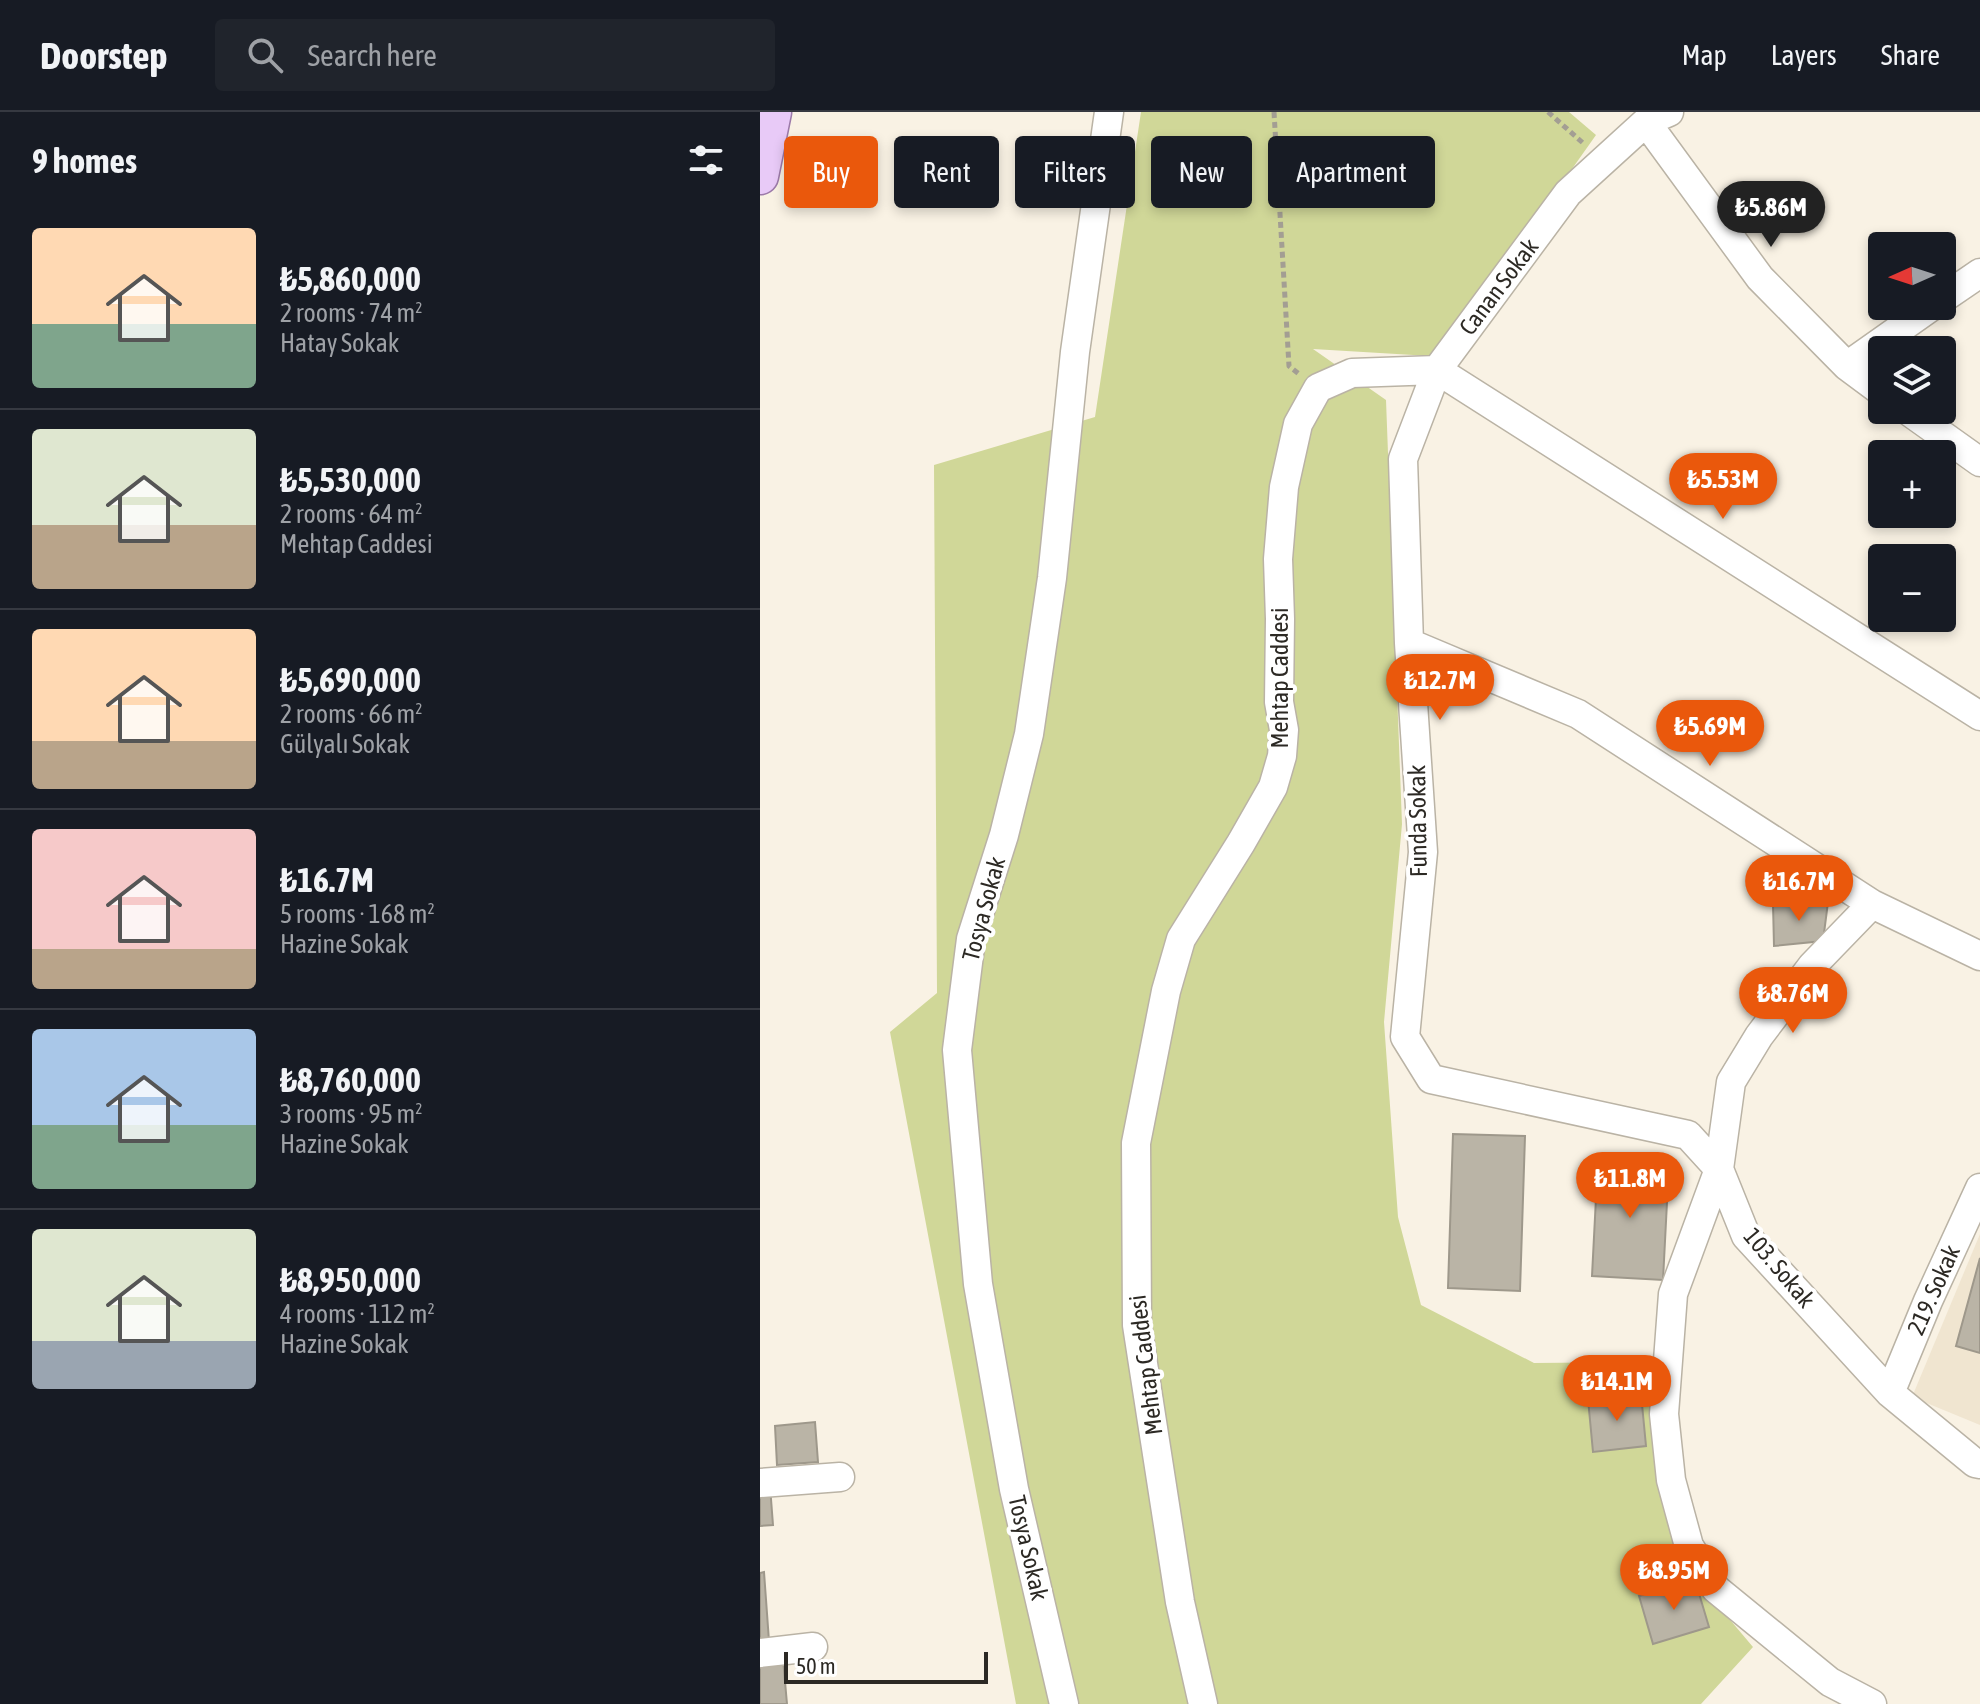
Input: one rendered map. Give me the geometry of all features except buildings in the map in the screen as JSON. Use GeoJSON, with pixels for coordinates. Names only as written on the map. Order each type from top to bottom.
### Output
{"type":"FeatureCollection","features":[{"type":"Feature","properties":{"kind":"main road"},"geometry":{"type":"LineString","coordinates":[[760,176],[773,112]]}},
{"type":"Feature","properties":{"kind":"street","name":"Tosya Sokak"},"geometry":{"type":"LineString","coordinates":[[1064,1704],[1014,1489],[978,1284],[957,1050],[971,939],[1004,835],[1029,734],[1052,578],[1075,352],[1109,112]]}},
{"type":"Feature","properties":{"kind":"street"},"geometry":{"type":"LineString","coordinates":[[1658,117],[1760,278],[1847,366],[1868,382]]}},
{"type":"Feature","properties":{"kind":"street","name":"Canan Sokak"},"geometry":{"type":"LineString","coordinates":[[1437,370],[1568,193],[1658,117]]}},
{"type":"Feature","properties":{"kind":"street"},"geometry":{"type":"LineString","coordinates":[[1956,289],[1980,273]]}},
{"type":"Feature","properties":{"kind":"street"},"geometry":{"type":"LineString","coordinates":[[1847,366],[1912,320]]}},
{"type":"Feature","properties":{"kind":"street"},"geometry":{"type":"LineString","coordinates":[[1318,388],[1352,373],[1437,370],[1980,716]]}},
{"type":"Feature","properties":{"kind":"street","name":"Funda Sokak"},"geometry":{"type":"LineString","coordinates":[[1431,1079],[1405,1037],[1423,852],[1409,643],[1403,459],[1437,370]]}},
{"type":"Feature","properties":{"kind":"street","name":"Mehtap Caddesi"},"geometry":{"type":"LineString","coordinates":[[1203,1704],[1180,1602],[1137,1325],[1136,1143],[1149,1068],[1181,939],[1228,866],[1273,787],[1282,756],[1284,730],[1279,702],[1278,559],[1284,487],[1298,424],[1318,388]]}},
{"type":"Feature","properties":{"kind":"street"},"geometry":{"type":"LineString","coordinates":[[1927,424],[1980,462]]}},
{"type":"Feature","properties":{"kind":"street"},"geometry":{"type":"LineString","coordinates":[[1409,643],[1578,714],[1872,904],[1977,947]]}},
{"type":"Feature","properties":{"kind":"street"},"geometry":{"type":"LineString","coordinates":[[1872,904],[1812,966],[1759,1036],[1731,1082],[1719,1169],[1673,1294],[1664,1414],[1671,1480],[1689,1546],[1716,1589],[1830,1682],[1872,1704]]}},
{"type":"Feature","properties":{"kind":"street","name":"103. Sokak"},"geometry":{"type":"LineString","coordinates":[[1431,1079],[1688,1135],[1719,1169],[1746,1236],[1890,1393],[1980,1464]]}},
{"type":"Feature","properties":{"kind":"street","name":"219. Sokak"},"geometry":{"type":"LineString","coordinates":[[1890,1393],[1980,1188]]}},
{"type":"Feature","properties":{"kind":"street"},"geometry":{"type":"LineString","coordinates":[[760,1483],[840,1477]]}},
{"type":"Feature","properties":{"kind":"street"},"geometry":{"type":"LineString","coordinates":[[760,1653],[813,1647]]}},
{"type":"Feature","properties":{"kind":"path"},"geometry":{"type":"LineString","coordinates":[[1274,112],[1289,366],[1318,388]]}},
{"type":"Feature","properties":{"kind":"path"},"geometry":{"type":"LineString","coordinates":[[1548,112],[1587,148],[1608,157]]}},
{"type":"Feature","properties":{"kind":"shaded area"},"geometry":{"type":"Polygon","coordinates":[[[1980,1234],[1980,1425],[1912,1397],[1980,1234]]]}},
{"type":"Feature","properties":{"kind":"green space"},"geometry":{"type":"Polygon","coordinates":[[[1141,112],[1569,112],[1596,135],[1473,309],[1430,356],[1313,349],[1386,400],[1402,824],[1384,1022],[1398,1217],[1421,1305],[1534,1363],[1644,1362],[1687,1569],[1753,1647],[1701,1704],[1016,1704],[890,1032],[937,993],[934,465],[1095,417],[1127,208],[1135,208],[1135,152],[1141,112]]]}}]}
